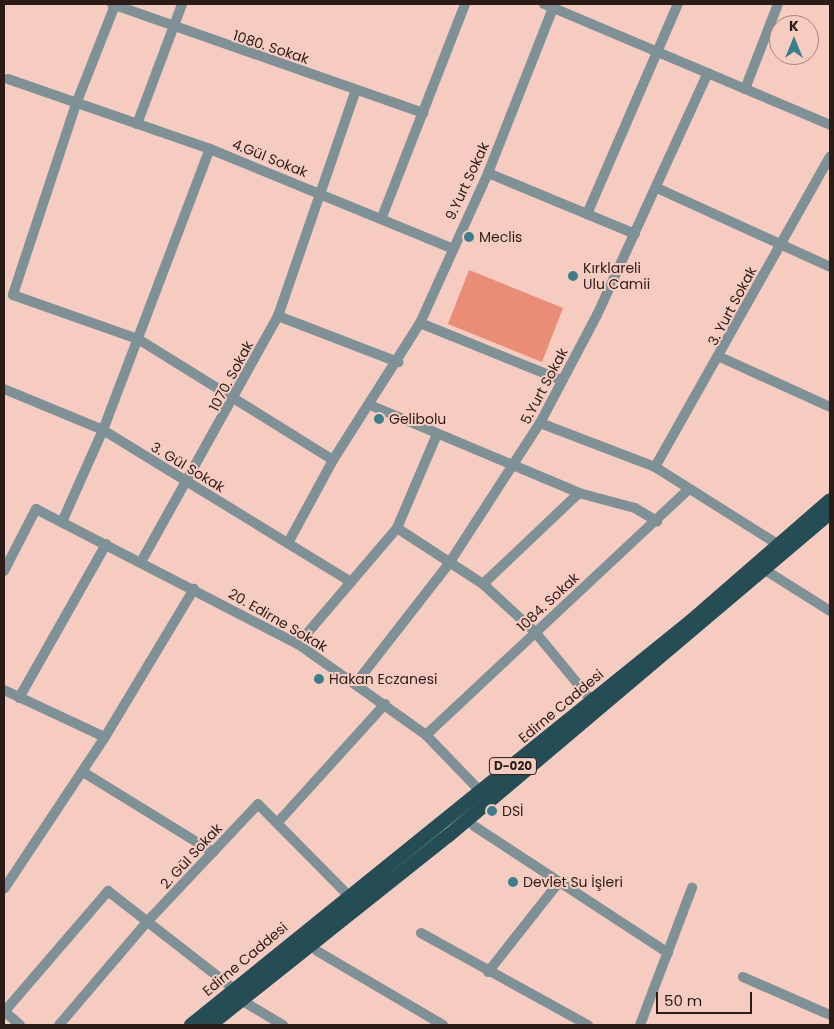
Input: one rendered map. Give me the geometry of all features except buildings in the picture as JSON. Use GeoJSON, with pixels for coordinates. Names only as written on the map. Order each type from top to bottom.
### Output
{"type":"FeatureCollection","features":[{"type":"Feature","properties":{"kind":"highway","name":"Edirne Caddesi"},"geometry":{"type":"LineString","coordinates":[[210,1025],[238,994],[349,896],[482,793],[779,545],[830,500]]}},
{"type":"Feature","properties":{"kind":"highway","name":"Edirne Caddesi"},"geometry":{"type":"LineString","coordinates":[[191,1025],[238,994],[464,823],[828,519]]}},
{"type":"Feature","properties":{"kind":"street"},"geometry":{"type":"LineString","coordinates":[[113,4],[76,104],[13,295],[138,339],[236,397],[333,460]]}},
{"type":"Feature","properties":{"kind":"street","name":"1080. Sokak"},"geometry":{"type":"LineString","coordinates":[[113,4],[173,29],[423,113]]}},
{"type":"Feature","properties":{"kind":"street"},"geometry":{"type":"LineString","coordinates":[[137,124],[182,4]]}},
{"type":"Feature","properties":{"kind":"street"},"geometry":{"type":"LineString","coordinates":[[382,217],[465,4]]}},
{"type":"Feature","properties":{"kind":"street"},"geometry":{"type":"LineString","coordinates":[[587,214],[678,4]]}},
{"type":"Feature","properties":{"kind":"street"},"geometry":{"type":"LineString","coordinates":[[745,89],[778,4]]}},
{"type":"Feature","properties":{"kind":"street"},"geometry":{"type":"LineString","coordinates":[[548,6],[830,125]]}},
{"type":"Feature","properties":{"kind":"street","name":"9.Yurt Sokak"},"geometry":{"type":"LineString","coordinates":[[288,543],[333,460],[398,362],[420,323],[451,248],[488,173],[548,6]]}},
{"type":"Feature","properties":{"kind":"street","name":"5.Yurt Sokak"},"geometry":{"type":"LineString","coordinates":[[356,683],[448,565],[516,466],[540,423],[635,234],[708,73]]}},
{"type":"Feature","properties":{"kind":"street","name":"4.Gül Sokak"},"geometry":{"type":"LineString","coordinates":[[8,79],[210,149],[382,217],[451,248]]}},
{"type":"Feature","properties":{"kind":"street","name":"1070. Sokak"},"geometry":{"type":"LineString","coordinates":[[141,562],[185,482],[236,397],[278,316],[319,192],[356,90]]}},
{"type":"Feature","properties":{"kind":"street"},"geometry":{"type":"LineString","coordinates":[[62,522],[103,430],[210,149]]}},
{"type":"Feature","properties":{"kind":"street","name":"3. Yurt Sokak"},"geometry":{"type":"LineString","coordinates":[[655,467],[720,357],[830,156]]}},
{"type":"Feature","properties":{"kind":"street"},"geometry":{"type":"LineString","coordinates":[[488,173],[635,234]]}},
{"type":"Feature","properties":{"kind":"street"},"geometry":{"type":"LineString","coordinates":[[657,188],[780,246],[830,267]]}},
{"type":"Feature","properties":{"kind":"street"},"geometry":{"type":"LineString","coordinates":[[278,316],[398,362]]}},
{"type":"Feature","properties":{"kind":"street"},"geometry":{"type":"LineString","coordinates":[[420,323],[561,380]]}},
{"type":"Feature","properties":{"kind":"street"},"geometry":{"type":"LineString","coordinates":[[720,357],[830,405]]}},
{"type":"Feature","properties":{"kind":"street","name":"3. Gül Sokak"},"geometry":{"type":"LineString","coordinates":[[4,390],[103,430],[351,582]]}},
{"type":"Feature","properties":{"kind":"street"},"geometry":{"type":"LineString","coordinates":[[370,405],[578,493],[635,508],[657,521]]}},
{"type":"Feature","properties":{"kind":"street"},"geometry":{"type":"LineString","coordinates":[[540,423],[655,467],[779,545]]}},
{"type":"Feature","properties":{"kind":"street"},"geometry":{"type":"LineString","coordinates":[[298,644],[397,528],[437,434]]}},
{"type":"Feature","properties":{"kind":"street","name":"1084. Sokak"},"geometry":{"type":"LineString","coordinates":[[426,735],[657,521],[689,489]]}},
{"type":"Feature","properties":{"kind":"street"},"geometry":{"type":"LineString","coordinates":[[483,584],[578,493]]}},
{"type":"Feature","properties":{"kind":"street","name":"20. Edirne Sokak"},"geometry":{"type":"LineString","coordinates":[[4,571],[36,509],[298,644],[356,683],[426,735],[482,793]]}},
{"type":"Feature","properties":{"kind":"street"},"geometry":{"type":"LineString","coordinates":[[397,528],[448,565],[483,584],[535,632],[592,700]]}},
{"type":"Feature","properties":{"kind":"street"},"geometry":{"type":"LineString","coordinates":[[19,698],[106,544]]}},
{"type":"Feature","properties":{"kind":"street"},"geometry":{"type":"LineString","coordinates":[[765,570],[830,611]]}},
{"type":"Feature","properties":{"kind":"street"},"geometry":{"type":"LineString","coordinates":[[4,889],[83,772],[194,589]]}},
{"type":"Feature","properties":{"kind":"street"},"geometry":{"type":"LineString","coordinates":[[4,690],[105,737]]}},
{"type":"Feature","properties":{"kind":"street"},"geometry":{"type":"LineString","coordinates":[[279,821],[385,704]]}},
{"type":"Feature","properties":{"kind":"street"},"geometry":{"type":"LineString","coordinates":[[83,772],[213,852]]}},
{"type":"Feature","properties":{"kind":"street","name":"2. Gül Sokak"},"geometry":{"type":"LineString","coordinates":[[59,1025],[148,922],[258,804],[279,821],[349,896]]}},
{"type":"Feature","properties":{"kind":"street"},"geometry":{"type":"LineString","coordinates":[[474,826],[668,952]]}},
{"type":"Feature","properties":{"kind":"street"},"geometry":{"type":"LineString","coordinates":[[488,972],[559,882]]}},
{"type":"Feature","properties":{"kind":"street"},"geometry":{"type":"LineString","coordinates":[[640,1025],[692,888]]}},
{"type":"Feature","properties":{"kind":"street"},"geometry":{"type":"LineString","coordinates":[[20,1025],[4,1011],[108,891],[238,994],[283,1025]]}},
{"type":"Feature","properties":{"kind":"street"},"geometry":{"type":"LineString","coordinates":[[421,933],[488,972],[588,1025]]}},
{"type":"Feature","properties":{"kind":"street"},"geometry":{"type":"LineString","coordinates":[[317,952],[443,1025]]}},
{"type":"Feature","properties":{"kind":"street"},"geometry":{"type":"LineString","coordinates":[[743,977],[830,1015]]}},
{"type":"Feature","properties":{"kind":"shaded area"},"geometry":{"type":"Polygon","coordinates":[[[469,270],[563,308],[542,362],[448,324],[469,270]]]}},
{"type":"Feature","properties":{"kind":"place","name":"Meclis"},"geometry":{"type":"Point","coordinates":[469,237]}},
{"type":"Feature","properties":{"kind":"place","name":"Kırklareli Ulu Camii"},"geometry":{"type":"Point","coordinates":[573,276]}},
{"type":"Feature","properties":{"kind":"place","name":"Gelibolu"},"geometry":{"type":"Point","coordinates":[379,419]}},
{"type":"Feature","properties":{"kind":"place","name":"Hakan Eczanesi"},"geometry":{"type":"Point","coordinates":[319,679]}},
{"type":"Feature","properties":{"kind":"place","name":"DSİ"},"geometry":{"type":"Point","coordinates":[492,811]}},
{"type":"Feature","properties":{"kind":"place","name":"Devlet Su İşleri"},"geometry":{"type":"Point","coordinates":[513,882]}}]}
